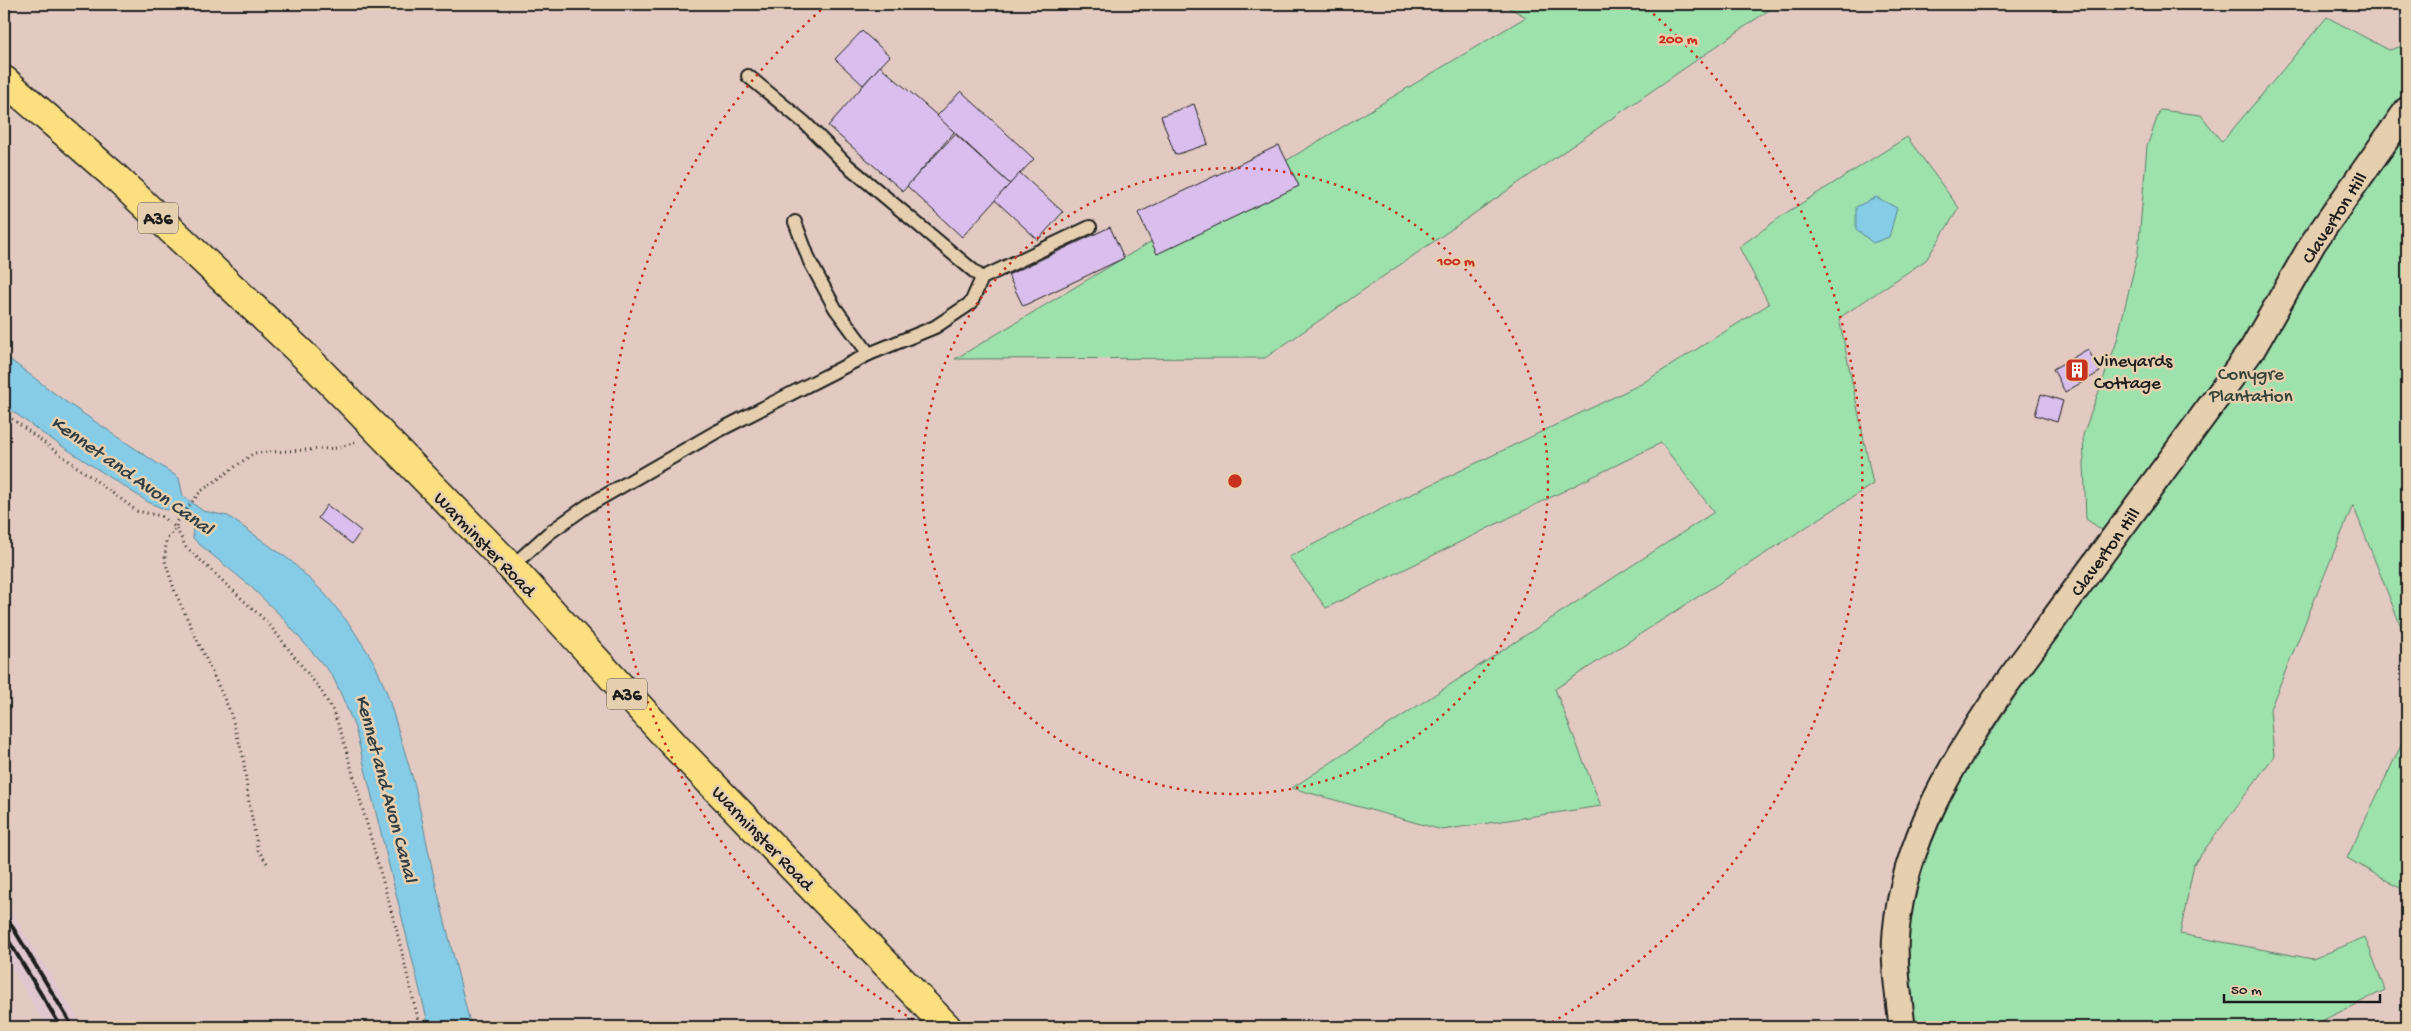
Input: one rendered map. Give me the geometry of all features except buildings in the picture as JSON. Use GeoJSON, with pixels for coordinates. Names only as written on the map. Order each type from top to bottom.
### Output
{"type":"FeatureCollection","features":[{"type":"Feature","properties":{"kind":"highway","name":"Warminster Road"},"geometry":{"type":"LineString","coordinates":[[4,80],[111,173],[308,360],[511,567],[676,747],[947,1027]]}},
{"type":"Feature","properties":{"kind":"street","name":"Claverton Hill"},"geometry":{"type":"LineString","coordinates":[[1902,1027],[1896,976],[1896,933],[1902,893],[1918,843],[1940,788],[1971,735],[2004,687],[2253,348],[2314,244],[2407,110]]}},
{"type":"Feature","properties":{"kind":"lane"},"geometry":{"type":"LineString","coordinates":[[748,76],[805,123],[847,165],[982,278]]}},
{"type":"Feature","properties":{"kind":"lane"},"geometry":{"type":"LineString","coordinates":[[795,222],[810,262],[835,308],[869,354]]}},
{"type":"Feature","properties":{"kind":"lane"},"geometry":{"type":"LineString","coordinates":[[511,567],[549,533],[587,506],[716,432],[869,354],[935,327],[971,304],[982,278],[1090,227]]}},
{"type":"Feature","properties":{"kind":"path"},"geometry":{"type":"LineString","coordinates":[[4,413],[137,511],[161,516],[176,528],[186,547],[240,596],[284,642],[320,689],[333,711],[342,735],[391,909],[420,1027]]}},
{"type":"Feature","properties":{"kind":"path"},"geometry":{"type":"LineString","coordinates":[[267,863],[258,850],[248,798],[243,756],[230,711],[175,592],[165,561],[166,540],[176,528],[176,521],[200,492],[254,453],[338,448],[380,434]]}},
{"type":"Feature","properties":{"kind":"shaded area"},"geometry":{"type":"Polygon","coordinates":[[[4,897],[83,1027],[47,1027],[4,956],[4,897]]]}},
{"type":"Feature","properties":{"kind":"green space"},"geometry":{"type":"Polygon","coordinates":[[[1502,4],[1770,4],[1769,10],[1265,358],[955,359],[1526,17],[1502,4]]]}},
{"type":"Feature","properties":{"kind":"green space","name":"Conygre Plantation"},"geometry":{"type":"Polygon","coordinates":[[[2327,17],[2389,50],[2407,45],[2407,642],[2353,505],[2270,709],[2274,756],[2194,864],[2180,934],[2313,959],[2365,937],[2385,990],[2309,1027],[1917,1027],[1914,1020],[1907,933],[1921,868],[1955,787],[2034,668],[2124,545],[2086,519],[2083,435],[2116,344],[2138,252],[2147,146],[2160,110],[2201,115],[2222,142],[2327,17]]]}},
{"type":"Feature","properties":{"kind":"green space"},"geometry":{"type":"Polygon","coordinates":[[[1907,137],[1959,208],[1926,260],[1839,318],[1873,484],[1555,689],[1601,806],[1442,830],[1292,788],[1714,512],[1661,443],[1326,608],[1289,557],[1391,504],[1641,384],[1769,304],[1739,247],[1786,213],[1907,137]]]}},
{"type":"Feature","properties":{"kind":"green space"},"geometry":{"type":"Polygon","coordinates":[[[2407,733],[2407,892],[2347,858],[2407,733]]]}},
{"type":"Feature","properties":{"kind":"water"},"geometry":{"type":"Polygon","coordinates":[[[1876,197],[1897,208],[1889,237],[1873,243],[1856,229],[1856,207],[1876,197]]]}},
{"type":"Feature","properties":{"kind":"water","name":"Kennet and Avon Canal"},"geometry":{"type":"Polygon","coordinates":[[[4,355],[66,402],[179,478],[183,496],[203,511],[228,516],[291,561],[325,594],[350,625],[374,662],[387,693],[415,786],[433,873],[471,1027],[429,1027],[355,728],[332,675],[279,614],[249,585],[193,538],[192,519],[176,508],[166,510],[148,502],[42,433],[4,405],[4,355]]]}},
{"type":"Feature","properties":{"kind":"railway"},"geometry":{"type":"LineString","coordinates":[[4,913],[73,1027]]}},
{"type":"Feature","properties":{"kind":"railway"},"geometry":{"type":"LineString","coordinates":[[4,933],[61,1027]]}},
{"type":"Feature","properties":{"kind":"place","name":"Vineyards Cottage"},"geometry":{"type":"Point","coordinates":[2077,370]}}]}
